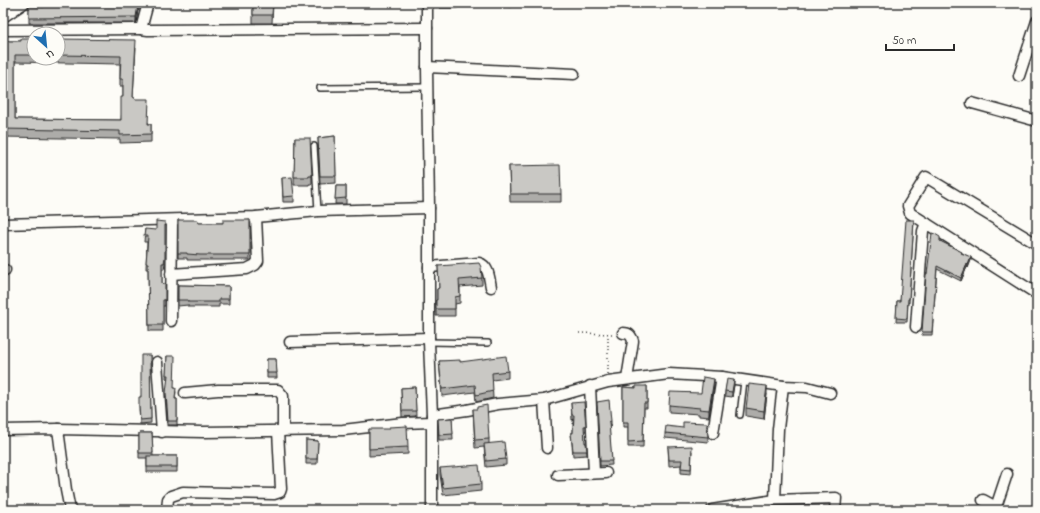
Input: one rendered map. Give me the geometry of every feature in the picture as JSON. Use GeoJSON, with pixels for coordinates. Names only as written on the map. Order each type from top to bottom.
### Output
{"type":"FeatureCollection","features":[{"type":"Feature","properties":{"kind":"street"},"geometry":{"type":"LineString","coordinates":[[3,17],[24,3]]}},
{"type":"Feature","properties":{"kind":"street"},"geometry":{"type":"LineString","coordinates":[[141,29],[148,3]]}},
{"type":"Feature","properties":{"kind":"street"},"geometry":{"type":"LineString","coordinates":[[427,3],[429,340],[432,418],[432,510]]}},
{"type":"Feature","properties":{"kind":"street"},"geometry":{"type":"LineString","coordinates":[[1019,76],[1037,21]]}},
{"type":"Feature","properties":{"kind":"street"},"geometry":{"type":"LineString","coordinates":[[3,30],[426,28]]}},
{"type":"Feature","properties":{"kind":"street"},"geometry":{"type":"LineString","coordinates":[[427,67],[574,74]]}},
{"type":"Feature","properties":{"kind":"street"},"geometry":{"type":"LineString","coordinates":[[972,103],[1037,121]]}},
{"type":"Feature","properties":{"kind":"street"},"geometry":{"type":"LineString","coordinates":[[1037,244],[926,177],[908,206],[910,212],[926,223],[1037,294]]}},
{"type":"Feature","properties":{"kind":"street"},"geometry":{"type":"LineString","coordinates":[[3,224],[256,217],[318,211],[429,208]]}},
{"type":"Feature","properties":{"kind":"street"},"geometry":{"type":"LineString","coordinates":[[171,274],[247,269],[255,265],[258,261],[256,217]]}},
{"type":"Feature","properties":{"kind":"street"},"geometry":{"type":"LineString","coordinates":[[170,321],[172,220]]}},
{"type":"Feature","properties":{"kind":"street"},"geometry":{"type":"LineString","coordinates":[[916,328],[923,231],[926,223]]}},
{"type":"Feature","properties":{"kind":"street"},"geometry":{"type":"LineString","coordinates":[[429,267],[479,263],[485,266],[491,287]]}},
{"type":"Feature","properties":{"kind":"street"},"geometry":{"type":"LineString","coordinates":[[623,333],[628,333],[633,341],[627,379]]}},
{"type":"Feature","properties":{"kind":"street"},"geometry":{"type":"LineString","coordinates":[[290,342],[429,340]]}},
{"type":"Feature","properties":{"kind":"street"},"geometry":{"type":"LineString","coordinates":[[157,362],[162,432]]}},
{"type":"Feature","properties":{"kind":"street"},"geometry":{"type":"LineString","coordinates":[[3,430],[58,429],[162,432],[343,430],[403,423],[498,404],[544,400],[608,382],[669,374],[722,377],[783,386],[807,387],[830,393]]}},
{"type":"Feature","properties":{"kind":"street"},"geometry":{"type":"LineString","coordinates":[[713,433],[722,377]]}},
{"type":"Feature","properties":{"kind":"street"},"geometry":{"type":"LineString","coordinates":[[590,386],[594,473]]}},
{"type":"Feature","properties":{"kind":"street"},"geometry":{"type":"LineString","coordinates":[[774,500],[778,430],[783,386]]}},
{"type":"Feature","properties":{"kind":"street"},"geometry":{"type":"LineString","coordinates":[[167,510],[168,500],[171,496],[183,492],[274,494],[280,492],[281,489],[280,431],[283,396],[278,390],[218,390],[185,393]]}},
{"type":"Feature","properties":{"kind":"street"},"geometry":{"type":"LineString","coordinates":[[544,400],[547,448]]}},
{"type":"Feature","properties":{"kind":"street"},"geometry":{"type":"LineString","coordinates":[[58,429],[70,510]]}},
{"type":"Feature","properties":{"kind":"street"},"geometry":{"type":"LineString","coordinates":[[558,475],[606,473]]}},
{"type":"Feature","properties":{"kind":"street"},"geometry":{"type":"LineString","coordinates":[[983,500],[995,508],[998,487],[1007,474]]}},
{"type":"Feature","properties":{"kind":"street"},"geometry":{"type":"LineString","coordinates":[[712,510],[774,500],[836,498],[836,510]]}},
{"type":"Feature","properties":{"kind":"lane"},"geometry":{"type":"LineString","coordinates":[[320,88],[427,87]]}},
{"type":"Feature","properties":{"kind":"lane"},"geometry":{"type":"LineString","coordinates":[[314,146],[318,211]]}},
{"type":"Feature","properties":{"kind":"lane"},"geometry":{"type":"LineString","coordinates":[[429,340],[488,343]]}},
{"type":"Feature","properties":{"kind":"lane"},"geometry":{"type":"LineString","coordinates":[[740,415],[744,381]]}},
{"type":"Feature","properties":{"kind":"path"},"geometry":{"type":"LineString","coordinates":[[579,333],[623,333]]}},
{"type":"Feature","properties":{"kind":"path"},"geometry":{"type":"LineString","coordinates":[[608,334],[608,382]]}},
{"type":"Feature","properties":{"kind":"building"},"geometry":{"type":"Polygon","coordinates":[[[45,3],[139,3],[139,5],[136,17],[29,18],[29,6],[44,7],[45,3]]]}},
{"type":"Feature","properties":{"kind":"building"},"geometry":{"type":"Polygon","coordinates":[[[253,3],[273,3],[272,15],[253,15],[253,3]]]}},
{"type":"Feature","properties":{"kind":"building"},"geometry":{"type":"Polygon","coordinates":[[[21,39],[26,39],[26,55],[15,55],[15,119],[121,120],[123,79],[120,79],[121,56],[66,55],[66,39],[136,40],[133,97],[135,99],[149,99],[148,124],[151,124],[151,134],[120,135],[120,131],[3,129],[3,41],[21,41],[21,39]]]}},
{"type":"Feature","properties":{"kind":"building"},"geometry":{"type":"Polygon","coordinates":[[[335,136],[336,176],[320,176],[318,138],[335,136]]]}},
{"type":"Feature","properties":{"kind":"building"},"geometry":{"type":"Polygon","coordinates":[[[295,138],[310,138],[312,176],[294,177],[295,138]]]}},
{"type":"Feature","properties":{"kind":"building"},"geometry":{"type":"Polygon","coordinates":[[[560,165],[561,194],[510,194],[509,166],[560,165]]]}},
{"type":"Feature","properties":{"kind":"building"},"geometry":{"type":"Polygon","coordinates":[[[292,177],[294,196],[283,197],[282,178],[292,177]]]}},
{"type":"Feature","properties":{"kind":"building"},"geometry":{"type":"Polygon","coordinates":[[[336,186],[346,186],[346,198],[335,199],[336,186]]]}},
{"type":"Feature","properties":{"kind":"building"},"geometry":{"type":"Polygon","coordinates":[[[178,220],[198,220],[198,223],[223,223],[223,220],[250,220],[250,255],[200,255],[178,253],[178,220]]]}},
{"type":"Feature","properties":{"kind":"building"},"geometry":{"type":"Polygon","coordinates":[[[906,220],[914,220],[907,319],[896,318],[897,301],[900,301],[906,220]]]}},
{"type":"Feature","properties":{"kind":"building"},"geometry":{"type":"Polygon","coordinates":[[[156,221],[165,222],[165,257],[164,263],[162,263],[162,284],[165,284],[165,300],[163,300],[163,325],[149,325],[148,263],[146,263],[148,236],[144,236],[145,229],[156,230],[156,221]]]}},
{"type":"Feature","properties":{"kind":"building"},"geometry":{"type":"Polygon","coordinates":[[[932,233],[940,237],[940,241],[971,257],[961,278],[937,266],[932,332],[922,332],[926,274],[932,233]]]}},
{"type":"Feature","properties":{"kind":"building"},"geometry":{"type":"Polygon","coordinates":[[[479,263],[482,278],[459,280],[460,296],[455,297],[455,309],[436,309],[437,289],[439,288],[438,266],[479,263]]]}},
{"type":"Feature","properties":{"kind":"building"},"geometry":{"type":"Polygon","coordinates":[[[178,285],[229,286],[229,299],[219,299],[219,302],[188,302],[188,300],[178,300],[178,285]]]}},
{"type":"Feature","properties":{"kind":"building"},"geometry":{"type":"Polygon","coordinates":[[[141,355],[150,355],[151,419],[140,420],[139,397],[141,397],[141,355]]]}},
{"type":"Feature","properties":{"kind":"building"},"geometry":{"type":"Polygon","coordinates":[[[167,356],[175,356],[174,388],[176,388],[175,399],[177,399],[177,421],[168,421],[166,393],[168,375],[166,375],[167,356]]]}},
{"type":"Feature","properties":{"kind":"building"},"geometry":{"type":"Polygon","coordinates":[[[506,356],[508,371],[492,373],[493,391],[476,395],[475,385],[442,389],[439,361],[460,360],[460,362],[506,356]]]}},
{"type":"Feature","properties":{"kind":"building"},"geometry":{"type":"Polygon","coordinates":[[[267,359],[276,359],[277,373],[267,373],[267,359]]]}},
{"type":"Feature","properties":{"kind":"building"},"geometry":{"type":"Polygon","coordinates":[[[703,377],[714,379],[709,410],[669,405],[670,392],[701,393],[703,377]]]}},
{"type":"Feature","properties":{"kind":"building"},"geometry":{"type":"Polygon","coordinates":[[[727,379],[734,380],[732,392],[725,391],[727,379]]]}},
{"type":"Feature","properties":{"kind":"building"},"geometry":{"type":"Polygon","coordinates":[[[749,384],[767,386],[764,411],[746,408],[749,384]]]}},
{"type":"Feature","properties":{"kind":"building"},"geometry":{"type":"Polygon","coordinates":[[[636,386],[647,386],[647,403],[644,403],[643,441],[628,442],[628,422],[623,422],[623,387],[636,388],[636,386]]]}},
{"type":"Feature","properties":{"kind":"building"},"geometry":{"type":"Polygon","coordinates":[[[415,387],[416,411],[402,411],[401,388],[415,387]]]}},
{"type":"Feature","properties":{"kind":"building"},"geometry":{"type":"Polygon","coordinates":[[[609,400],[612,461],[600,461],[597,402],[609,400]]]}},
{"type":"Feature","properties":{"kind":"building"},"geometry":{"type":"Polygon","coordinates":[[[584,402],[586,426],[584,426],[585,443],[587,451],[573,451],[571,433],[573,433],[574,415],[572,415],[571,403],[584,402]]]}},
{"type":"Feature","properties":{"kind":"building"},"geometry":{"type":"Polygon","coordinates":[[[487,405],[489,439],[475,440],[473,409],[487,405]]]}},
{"type":"Feature","properties":{"kind":"building"},"geometry":{"type":"Polygon","coordinates":[[[452,418],[453,434],[439,435],[438,419],[452,418]]]}},
{"type":"Feature","properties":{"kind":"building"},"geometry":{"type":"Polygon","coordinates":[[[683,422],[707,423],[708,437],[665,433],[666,426],[683,428],[683,422]]]}},
{"type":"Feature","properties":{"kind":"building"},"geometry":{"type":"Polygon","coordinates":[[[407,426],[408,447],[369,449],[369,429],[389,429],[389,427],[407,426]]]}},
{"type":"Feature","properties":{"kind":"building"},"geometry":{"type":"Polygon","coordinates":[[[139,433],[152,433],[153,453],[139,453],[139,433]]]}},
{"type":"Feature","properties":{"kind":"building"},"geometry":{"type":"Polygon","coordinates":[[[306,440],[318,441],[317,459],[306,459],[306,440]]]}},
{"type":"Feature","properties":{"kind":"building"},"geometry":{"type":"Polygon","coordinates":[[[504,442],[506,459],[486,461],[484,444],[504,442]]]}},
{"type":"Feature","properties":{"kind":"building"},"geometry":{"type":"Polygon","coordinates":[[[692,446],[691,469],[681,468],[682,460],[669,460],[668,447],[692,446]]]}},
{"type":"Feature","properties":{"kind":"building"},"geometry":{"type":"Polygon","coordinates":[[[147,456],[177,456],[177,467],[147,467],[147,456]]]}},
{"type":"Feature","properties":{"kind":"building"},"geometry":{"type":"Polygon","coordinates":[[[479,465],[481,484],[443,488],[440,468],[479,465]]]}}]}
